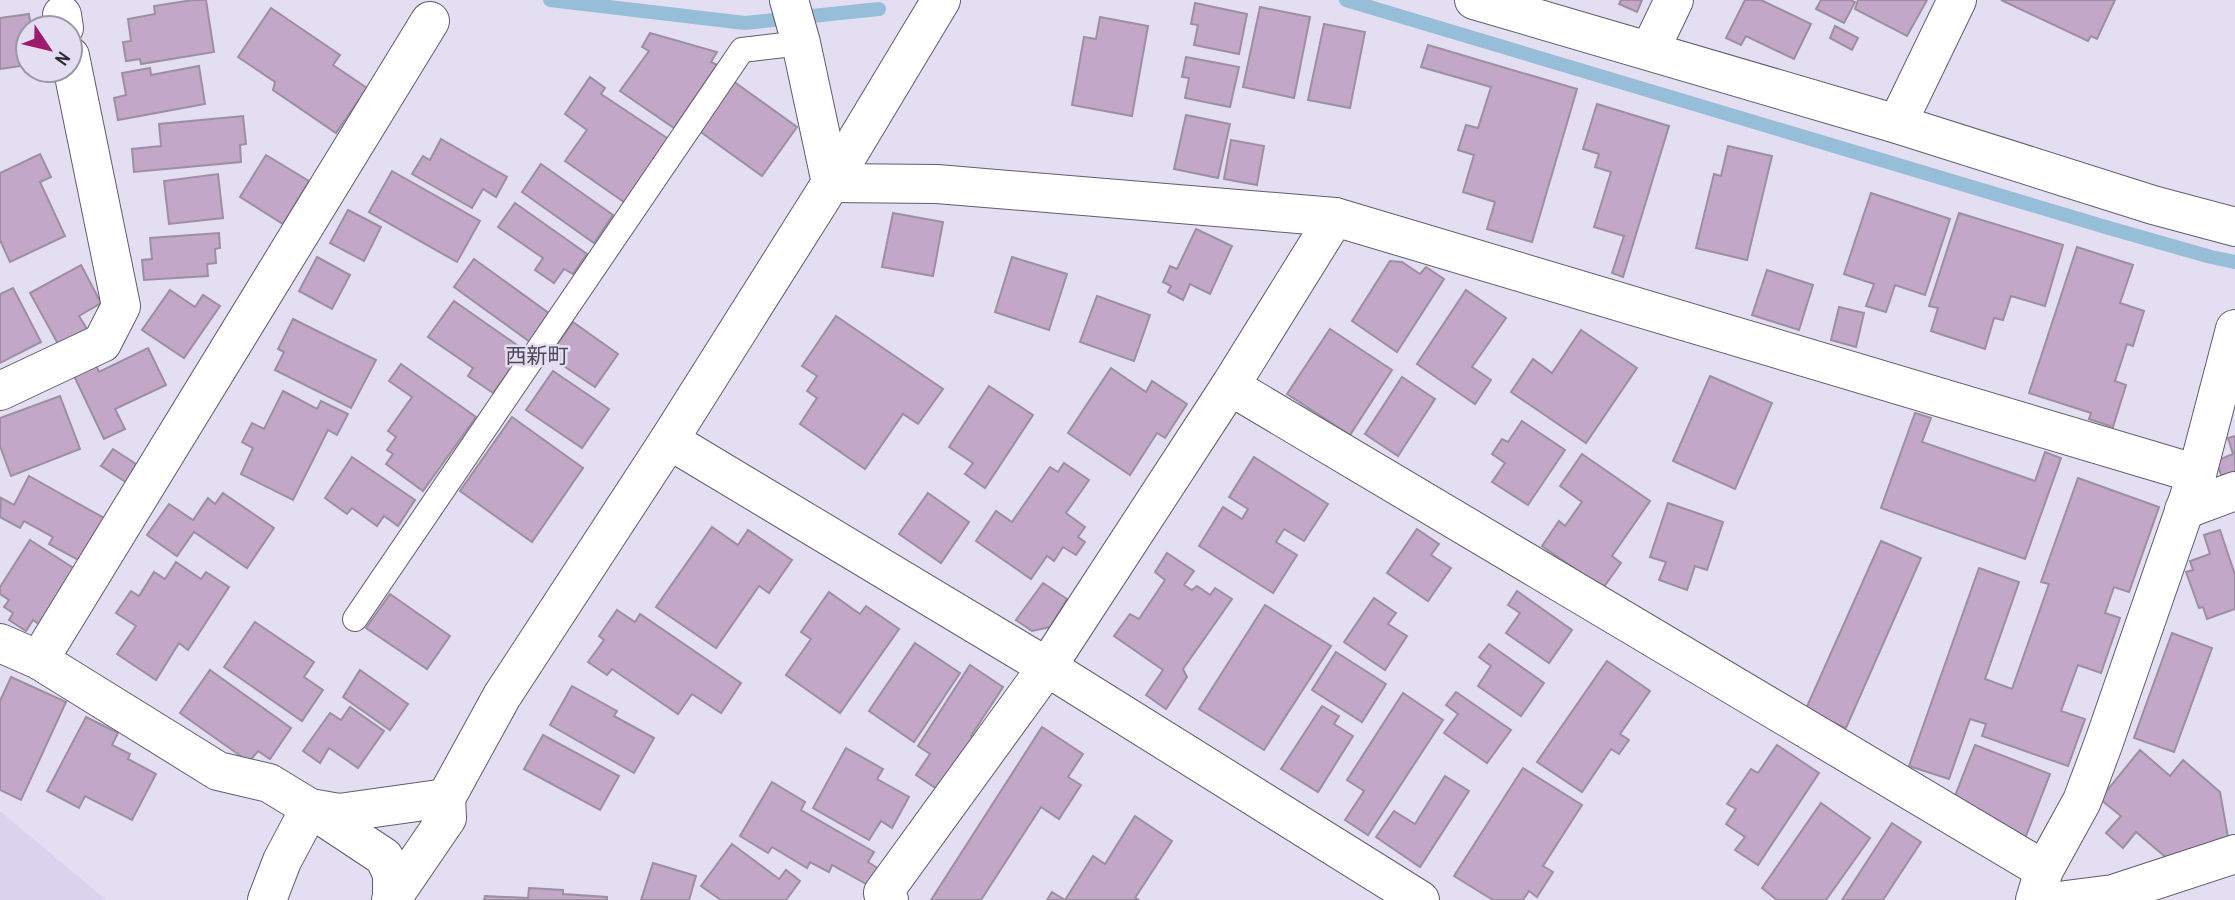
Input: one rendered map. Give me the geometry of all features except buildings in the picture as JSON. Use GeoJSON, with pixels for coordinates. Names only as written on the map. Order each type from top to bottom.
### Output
{"type":"FeatureCollection","features":[{"type":"Feature","properties":{"kind":"street"},"geometry":{"type":"LineString","coordinates":[[789,0],[831,183]]}},
{"type":"Feature","properties":{"kind":"street"},"geometry":{"type":"LineString","coordinates":[[392,897],[447,818],[446,798],[502,696],[669,440],[831,183],[941,0]]}},
{"type":"Feature","properties":{"kind":"street"},"geometry":{"type":"LineString","coordinates":[[1474,0],[1650,50],[2153,205],[2235,227]]}},
{"type":"Feature","properties":{"kind":"street"},"geometry":{"type":"LineString","coordinates":[[1650,50],[1674,0]]}},
{"type":"Feature","properties":{"kind":"street"},"geometry":{"type":"LineString","coordinates":[[1897,124],[1957,0]]}},
{"type":"Feature","properties":{"kind":"street"},"geometry":{"type":"LineString","coordinates":[[39,660],[430,21]]}},
{"type":"Feature","properties":{"kind":"street"},"geometry":{"type":"LineString","coordinates":[[0,391],[102,343],[121,306],[76,84]]}},
{"type":"Feature","properties":{"kind":"street"},"geometry":{"type":"LineString","coordinates":[[831,183],[937,184],[1335,217],[2197,474]]}},
{"type":"Feature","properties":{"kind":"street"},"geometry":{"type":"LineString","coordinates":[[882,898],[1047,667],[1230,386],[1335,217]]}},
{"type":"Feature","properties":{"kind":"street"},"geometry":{"type":"LineString","coordinates":[[2048,890],[2104,742],[2197,474],[2235,328]]}},
{"type":"Feature","properties":{"kind":"street"},"geometry":{"type":"LineString","coordinates":[[1230,386],[2048,890],[2113,894],[2235,854]]}},
{"type":"Feature","properties":{"kind":"street"},"geometry":{"type":"LineString","coordinates":[[669,440],[1047,667],[1420,900]]}},
{"type":"Feature","properties":{"kind":"street"},"geometry":{"type":"LineString","coordinates":[[2184,510],[2235,491]]}},
{"type":"Feature","properties":{"kind":"street"},"geometry":{"type":"LineString","coordinates":[[0,643],[39,660],[218,771],[269,783],[310,808],[384,857],[392,874],[392,897]]}},
{"type":"Feature","properties":{"kind":"street"},"geometry":{"type":"LineString","coordinates":[[310,808],[339,813],[446,798]]}},
{"type":"Feature","properties":{"kind":"street"},"geometry":{"type":"LineString","coordinates":[[267,900],[282,861],[310,808]]}},
{"type":"Feature","properties":{"kind":"lane"},"geometry":{"type":"LineString","coordinates":[[355,619],[742,50],[800,43]]}},
{"type":"Feature","properties":{"kind":"shaded area"},"geometry":{"type":"Polygon","coordinates":[[[0,811],[105,899],[0,900],[0,811]]]}},
{"type":"Feature","properties":{"kind":"waterway"},"geometry":{"type":"LineString","coordinates":[[550,0],[745,23],[879,9]]}},
{"type":"Feature","properties":{"kind":"waterway"},"geometry":{"type":"LineString","coordinates":[[1346,0],[2109,228],[2235,262]]}},
{"type":"Feature","properties":{"kind":"district","name":"西新町"},"geometry":{"type":"Point","coordinates":[537,356]}}]}
